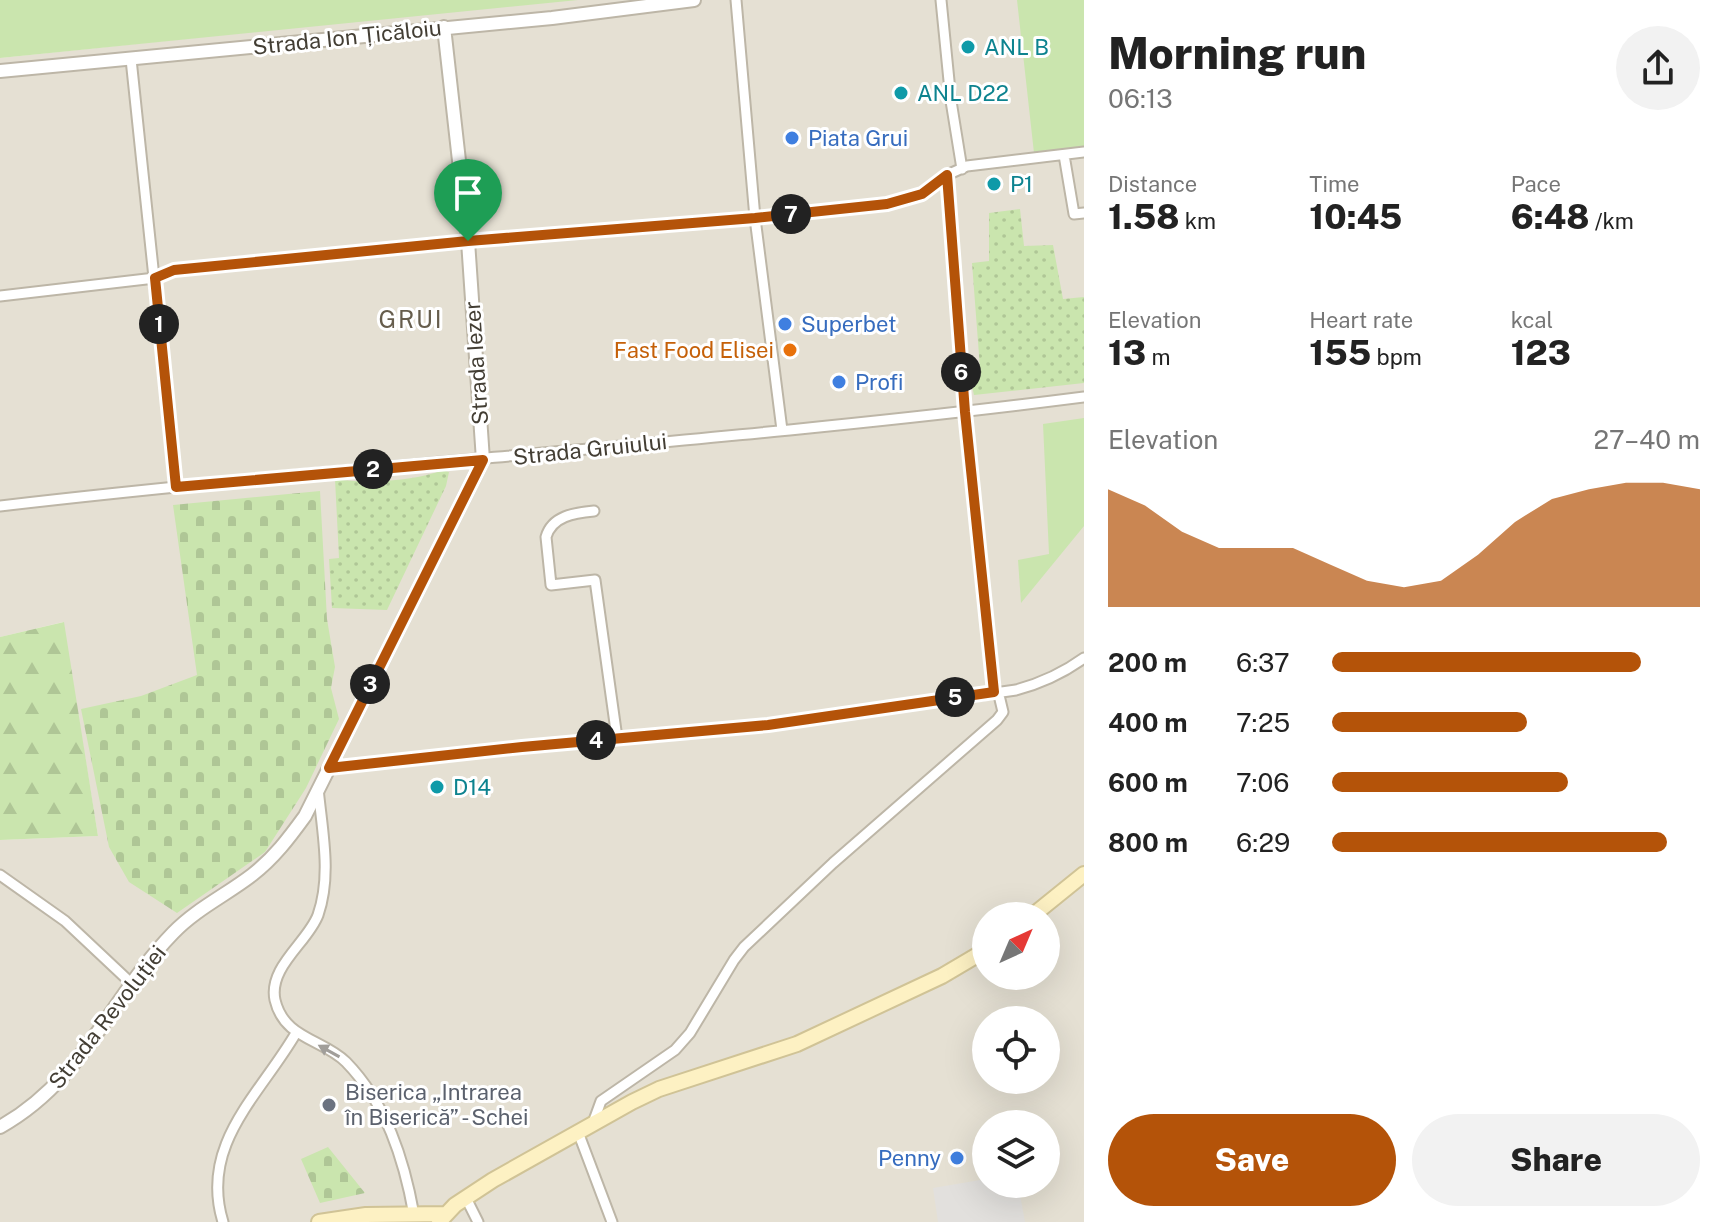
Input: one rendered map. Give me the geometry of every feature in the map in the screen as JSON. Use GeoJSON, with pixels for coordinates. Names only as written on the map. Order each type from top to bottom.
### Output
{"type":"FeatureCollection","features":[{"type":"Feature","properties":{"kind":"main road"},"geometry":{"type":"LineString","coordinates":[[1049,902],[1084,874]]}},
{"type":"Feature","properties":{"kind":"main road"},"geometry":{"type":"LineString","coordinates":[[319,1222],[366,1215],[442,1218],[466,1198],[593,1123],[659,1089],[823,1033],[972,958]]}},
{"type":"Feature","properties":{"kind":"street","name":"Strada Ion Țicăloiu"},"geometry":{"type":"LineString","coordinates":[[0,71],[552,18],[694,0]]}},
{"type":"Feature","properties":{"kind":"street"},"geometry":{"type":"LineString","coordinates":[[736,0],[755,218],[782,430]]}},
{"type":"Feature","properties":{"kind":"street"},"geometry":{"type":"LineString","coordinates":[[941,0],[951,101],[962,169]]}},
{"type":"Feature","properties":{"kind":"street","name":"Strada Iezer"},"geometry":{"type":"LineString","coordinates":[[444,27],[468,241],[483,460]]}},
{"type":"Feature","properties":{"kind":"street"},"geometry":{"type":"LineString","coordinates":[[131,59],[176,487]]}},
{"type":"Feature","properties":{"kind":"street"},"geometry":{"type":"LineString","coordinates":[[0,296],[155,278],[174,270],[887,204],[922,194],[947,175],[962,169],[1084,152]]}},
{"type":"Feature","properties":{"kind":"street"},"geometry":{"type":"LineString","coordinates":[[1064,155],[1074,214],[1084,213]]}},
{"type":"Feature","properties":{"kind":"street"},"geometry":{"type":"LineString","coordinates":[[593,1123],[601,1101],[675,1050],[690,1033],[744,947],[833,863],[1003,712],[996,691],[965,412],[947,175]]}},
{"type":"Feature","properties":{"kind":"street","name":"Strada Gruiului"},"geometry":{"type":"LineString","coordinates":[[0,506],[965,412],[1084,397]]}},
{"type":"Feature","properties":{"kind":"street","name":"Strada Revoluției"},"geometry":{"type":"LineString","coordinates":[[0,1127],[48,1093],[74,1066],[149,957],[199,910],[254,874],[274,856],[305,816],[483,460]]}},
{"type":"Feature","properties":{"kind":"street"},"geometry":{"type":"LineString","coordinates":[[594,511],[567,514],[548,530],[546,537],[551,585],[595,580],[617,738]]}},
{"type":"Feature","properties":{"kind":"street"},"geometry":{"type":"LineString","coordinates":[[329,768],[768,725],[1016,690],[1064,673],[1084,658]]}},
{"type":"Feature","properties":{"kind":"street"},"geometry":{"type":"LineString","coordinates":[[318,788],[325,864],[320,904],[317,917],[276,979],[275,1000],[296,1033],[343,1059],[369,1088],[392,1133],[414,1215]]}},
{"type":"Feature","properties":{"kind":"street"},"geometry":{"type":"LineString","coordinates":[[0,875],[65,921],[131,983]]}},
{"type":"Feature","properties":{"kind":"street"},"geometry":{"type":"LineString","coordinates":[[223,1222],[216,1182],[219,1160],[227,1138],[296,1033]]}},
{"type":"Feature","properties":{"kind":"street"},"geometry":{"type":"LineString","coordinates":[[578,1132],[612,1222]]}},
{"type":"Feature","properties":{"kind":"street"},"geometry":{"type":"LineString","coordinates":[[466,1198],[478,1222]]}},
{"type":"Feature","properties":{"kind":"shaded area"},"geometry":{"type":"Polygon","coordinates":[[[561,0],[1084,0],[1084,1222],[0,1222],[0,840],[98,836],[63,622],[0,637],[0,58],[561,0]]]}},
{"type":"Feature","properties":{"kind":"shaded area"},"geometry":{"type":"Polygon","coordinates":[[[972,1181],[972,1198],[1021,1198],[1025,1222],[938,1222],[933,1188],[972,1181]]]}},
{"type":"Feature","properties":{"kind":"green space"},"geometry":{"type":"Polygon","coordinates":[[[0,0],[578,0],[0,58],[0,0]]]}},
{"type":"Feature","properties":{"kind":"green space"},"geometry":{"type":"Polygon","coordinates":[[[1017,0],[1084,0],[1084,148],[1034,153],[1017,0]]]}},
{"type":"Feature","properties":{"kind":"green space"},"geometry":{"type":"Polygon","coordinates":[[[1020,209],[1024,246],[1053,245],[1063,299],[1084,297],[1084,383],[974,395],[968,369],[980,368],[972,263],[989,261],[989,213],[1020,209]]]}},
{"type":"Feature","properties":{"kind":"green space"},"geometry":{"type":"Polygon","coordinates":[[[1084,418],[1084,526],[1021,603],[1018,560],[1049,554],[1043,424],[1084,418]]]}},
{"type":"Feature","properties":{"kind":"green space"},"geometry":{"type":"Polygon","coordinates":[[[442,470],[449,472],[446,486],[387,610],[332,608],[329,559],[339,558],[335,479],[390,480],[419,477],[442,470]]]}},
{"type":"Feature","properties":{"kind":"green space"},"geometry":{"type":"Polygon","coordinates":[[[320,491],[327,619],[335,667],[331,688],[339,719],[306,788],[265,852],[177,913],[129,882],[109,847],[81,709],[141,696],[197,675],[173,505],[320,491]]]}},
{"type":"Feature","properties":{"kind":"green space"},"geometry":{"type":"Polygon","coordinates":[[[64,622],[98,836],[0,840],[0,637],[64,622]]]}},
{"type":"Feature","properties":{"kind":"green space"},"geometry":{"type":"Polygon","coordinates":[[[328,1147],[365,1193],[320,1203],[301,1159],[328,1147]]]}},
{"type":"Feature","properties":{"kind":"place","name":"ANL B"},"geometry":{"type":"Point","coordinates":[968,47]}},
{"type":"Feature","properties":{"kind":"place","name":"ANL D22"},"geometry":{"type":"Point","coordinates":[901,93]}},
{"type":"Feature","properties":{"kind":"place","name":"Piata Grui"},"geometry":{"type":"Point","coordinates":[792,138]}},
{"type":"Feature","properties":{"kind":"place","name":"P1"},"geometry":{"type":"Point","coordinates":[994,184]}},
{"type":"Feature","properties":{"kind":"place","name":"Superbet"},"geometry":{"type":"Point","coordinates":[785,324]}},
{"type":"Feature","properties":{"kind":"place","name":"Fast Food Elisei"},"geometry":{"type":"Point","coordinates":[790,350]}},
{"type":"Feature","properties":{"kind":"place","name":"Profi"},"geometry":{"type":"Point","coordinates":[839,382]}},
{"type":"Feature","properties":{"kind":"place","name":"D14"},"geometry":{"type":"Point","coordinates":[437,787]}},
{"type":"Feature","properties":{"kind":"place","name":"Biserica „Intrarea în Biserică” - Schei"},"geometry":{"type":"Point","coordinates":[329,1105]}},
{"type":"Feature","properties":{"kind":"place","name":"Penny"},"geometry":{"type":"Point","coordinates":[957,1158]}},
{"type":"Feature","properties":{"kind":"district","name":"GRUI"},"geometry":{"type":"Point","coordinates":[411,319]}},
{"type":"Feature","properties":{"kind":"route"},"geometry":{"type":"LineString","coordinates":[[947,175],[965,412],[994,692],[768,725],[329,768],[483,460],[176,487],[155,278],[174,270],[468,241],[887,204],[922,194],[947,175]]}}]}
